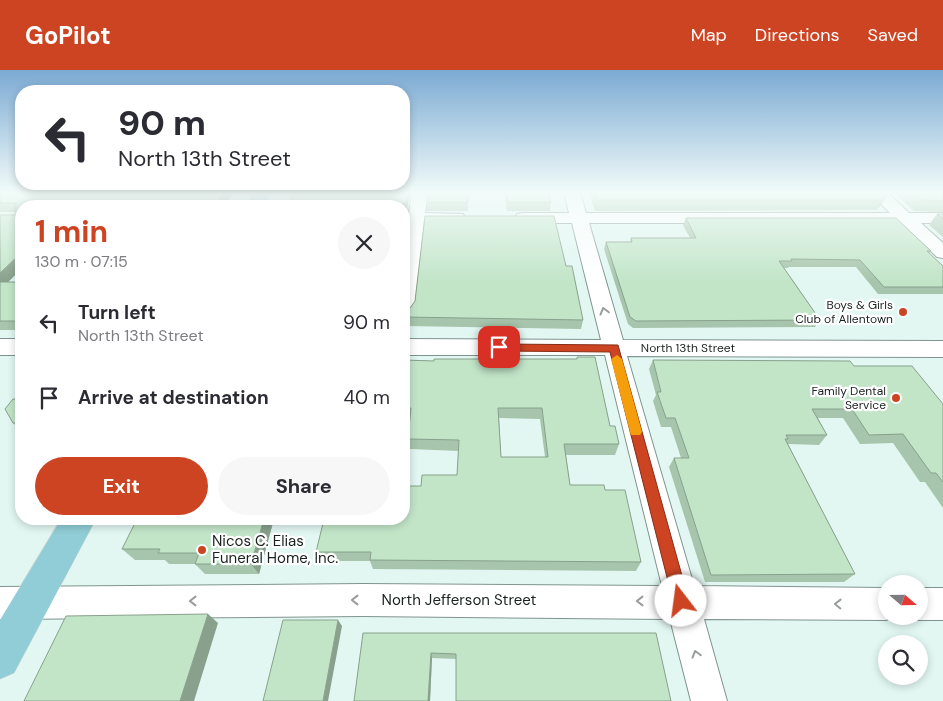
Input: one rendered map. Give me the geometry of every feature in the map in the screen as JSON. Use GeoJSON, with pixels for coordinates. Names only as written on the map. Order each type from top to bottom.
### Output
{"type":"FeatureCollection","features":[{"type":"Feature","properties":{"kind":"main road"},"geometry":{"type":"LineString","coordinates":[[0,659],[16,603],[74,525]]}},
{"type":"Feature","properties":{"kind":"street"},"geometry":{"type":"LineString","coordinates":[[579,221],[709,701]]}},
{"type":"Feature","properties":{"kind":"street"},"geometry":{"type":"LineString","coordinates":[[909,221],[943,253]]}},
{"type":"Feature","properties":{"kind":"street"},"geometry":{"type":"LineString","coordinates":[[0,347],[15,347]]}},
{"type":"Feature","properties":{"kind":"street","name":"North 13th Street"},"geometry":{"type":"LineString","coordinates":[[410,347],[943,348]]}},
{"type":"Feature","properties":{"kind":"street","name":"North Jefferson Street"},"geometry":{"type":"LineString","coordinates":[[16,603],[363,600],[878,604]]}},
{"type":"Feature","properties":{"kind":"street"},"geometry":{"type":"LineString","coordinates":[[928,604],[943,604]]}},
{"type":"Feature","properties":{"kind":"building"},"geometry":{"type":"Polygon","coordinates":[[[0,221],[15,221],[15,259],[0,273],[0,221]]]}},
{"type":"Feature","properties":{"kind":"building"},"geometry":{"type":"Polygon","coordinates":[[[424,221],[555,221],[566,266],[572,266],[583,320],[410,317],[410,308],[415,301],[424,221]]]}},
{"type":"Feature","properties":{"kind":"building"},"geometry":{"type":"Polygon","coordinates":[[[688,221],[900,221],[931,251],[927,251],[943,266],[943,287],[884,287],[860,260],[791,259],[792,261],[779,261],[820,320],[636,321],[630,317],[606,242],[632,242],[631,238],[696,238],[688,221]]]}},
{"type":"Feature","properties":{"kind":"building"},"geometry":{"type":"Polygon","coordinates":[[[0,282],[15,282],[15,321],[0,321],[0,282]]]}},
{"type":"Feature","properties":{"kind":"building"},"geometry":{"type":"Polygon","coordinates":[[[577,357],[595,357],[610,426],[615,426],[619,444],[564,444],[570,485],[604,485],[605,490],[625,490],[641,562],[370,560],[371,552],[316,552],[323,525],[410,525],[410,486],[421,486],[422,475],[457,475],[459,440],[410,439],[410,360],[434,361],[434,359],[577,359],[577,357]],[[498,408],[501,457],[548,457],[542,408],[498,408]]]}},
{"type":"Feature","properties":{"kind":"building"},"geometry":{"type":"Polygon","coordinates":[[[653,360],[850,361],[854,366],[912,366],[943,404],[943,482],[936,473],[931,473],[903,434],[869,435],[852,409],[812,409],[827,435],[786,435],[788,439],[785,439],[855,574],[711,575],[674,458],[689,458],[675,418],[666,418],[657,392],[661,392],[653,360]]]}},
{"type":"Feature","properties":{"kind":"building"},"geometry":{"type":"Polygon","coordinates":[[[15,399],[15,423],[13,423],[5,409],[15,399]]]}},
{"type":"Feature","properties":{"kind":"building","name":"Nicos C. Elias Funeral Home, Inc."},"geometry":{"type":"Polygon","coordinates":[[[134,525],[262,525],[251,564],[195,564],[199,553],[158,553],[160,549],[122,549],[134,525]]]}},
{"type":"Feature","properties":{"kind":"building"},"geometry":{"type":"Polygon","coordinates":[[[208,614],[180,701],[24,701],[66,616],[208,614]]]}},
{"type":"Feature","properties":{"kind":"building"},"geometry":{"type":"Polygon","coordinates":[[[283,620],[338,620],[323,701],[263,701],[283,620]]]}},
{"type":"Feature","properties":{"kind":"building"},"geometry":{"type":"Polygon","coordinates":[[[363,633],[656,633],[671,701],[456,701],[456,654],[431,653],[428,701],[354,701],[363,633]]]}},
{"type":"Feature","properties":{"kind":"slow traffic"},"geometry":{"type":"LineString","coordinates":[[617,359],[636,432]]}},
{"type":"Feature","properties":{"kind":"place","name":"Boys & Girls Club of Allentown"},"geometry":{"type":"Point","coordinates":[903,312]}},
{"type":"Feature","properties":{"kind":"place","name":"Family Dental Service"},"geometry":{"type":"Point","coordinates":[896,398]}},
{"type":"Feature","properties":{"kind":"place","name":"Nicos C. Elias Funeral Home, Inc."},"geometry":{"type":"Point","coordinates":[202,550]}},
{"type":"Feature","properties":{"kind":"route"},"geometry":{"type":"LineString","coordinates":[[499,347],[614,348],[681,601]]}}]}
